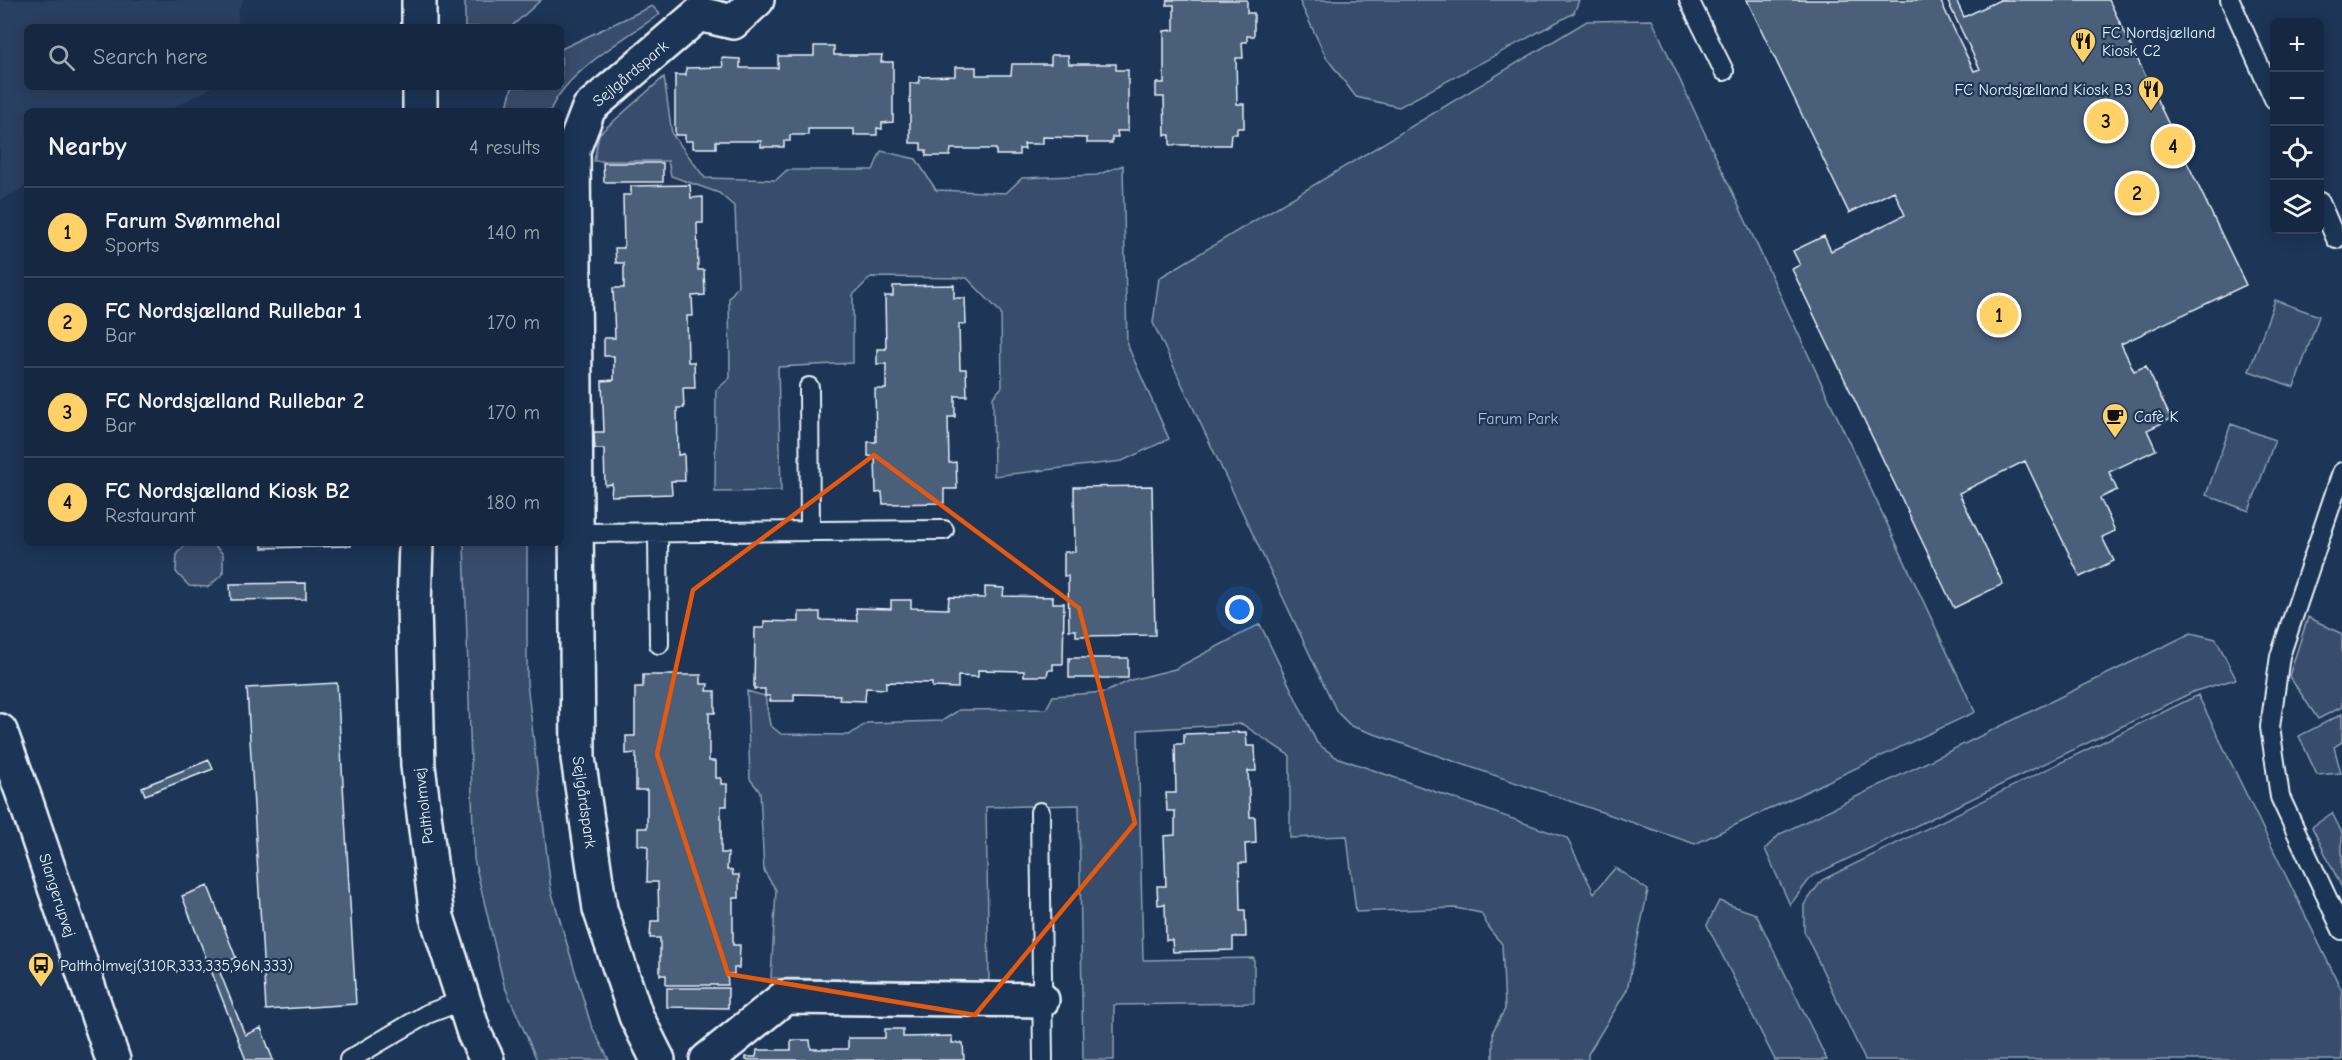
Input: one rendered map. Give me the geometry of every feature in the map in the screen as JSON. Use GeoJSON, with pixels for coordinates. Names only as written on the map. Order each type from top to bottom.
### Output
{"type":"FeatureCollection","features":[{"type":"Feature","properties":{"kind":"street"},"geometry":{"type":"LineString","coordinates":[[419,0],[419,24]]}},
{"type":"Feature","properties":{"kind":"street","name":"Sejlgårdspark"},"geometry":{"type":"LineString","coordinates":[[658,1060],[636,1016],[600,909],[578,758],[573,150],[589,108],[699,14],[733,22],[757,0]]}},
{"type":"Feature","properties":{"kind":"street"},"geometry":{"type":"LineString","coordinates":[[420,90],[420,108]]}},
{"type":"Feature","properties":{"kind":"street","name":"Paltholmvej"},"geometry":{"type":"LineString","coordinates":[[416,546],[414,606],[418,766],[437,916],[474,1033],[487,1060]]}},
{"type":"Feature","properties":{"kind":"street","name":"Slangerupvej"},"geometry":{"type":"LineString","coordinates":[[0,731],[27,802],[112,1060]]}},
{"type":"Feature","properties":{"kind":"street"},"geometry":{"type":"LineString","coordinates":[[707,1060],[785,997],[1042,1000]]}},
{"type":"Feature","properties":{"kind":"lane"},"geometry":{"type":"LineString","coordinates":[[1689,0],[1724,71]]}},
{"type":"Feature","properties":{"kind":"lane"},"geometry":{"type":"LineString","coordinates":[[2230,0],[2270,90]]}},
{"type":"Feature","properties":{"kind":"lane"},"geometry":{"type":"LineString","coordinates":[[2324,213],[2336,240]]}},
{"type":"Feature","properties":{"kind":"lane"},"geometry":{"type":"LineString","coordinates":[[809,387],[810,531]]}},
{"type":"Feature","properties":{"kind":"lane"},"geometry":{"type":"LineString","coordinates":[[2342,472],[2280,656],[2270,727],[2280,797],[2342,930]]}},
{"type":"Feature","properties":{"kind":"lane"},"geometry":{"type":"LineString","coordinates":[[576,532],[944,530]]}},
{"type":"Feature","properties":{"kind":"lane"},"geometry":{"type":"LineString","coordinates":[[658,532],[659,644]]}},
{"type":"Feature","properties":{"kind":"lane"},"geometry":{"type":"LineString","coordinates":[[1040,812],[1043,1060]]}},
{"type":"Feature","properties":{"kind":"lane"},"geometry":{"type":"LineString","coordinates":[[349,1060],[427,1014],[464,1000]]}},
{"type":"Feature","properties":{"kind":"highlighted area"},"geometry":{"type":"Polygon","coordinates":[[[874,455],[1079,608],[1135,823],[975,1015],[728,974],[657,754],[693,590],[874,455]]]}},
{"type":"Feature","properties":{"kind":"shaded area"},"geometry":{"type":"Polygon","coordinates":[[[0,0],[244,0],[238,10],[238,24],[24,24],[24,90],[207,90],[174,108],[24,108],[24,188],[0,200],[0,0]]]}},
{"type":"Feature","properties":{"kind":"green space"},"geometry":{"type":"Polygon","coordinates":[[[465,0],[541,0],[514,24],[465,24],[465,0]]]}},
{"type":"Feature","properties":{"kind":"green space"},"geometry":{"type":"Polygon","coordinates":[[[1299,0],[1579,0],[1574,13],[1399,107],[1356,97],[1326,57],[1299,0]]]}},
{"type":"Feature","properties":{"kind":"green space"},"geometry":{"type":"Polygon","coordinates":[[[652,6],[660,14],[598,57],[564,89],[564,48],[652,6]]]}},
{"type":"Feature","properties":{"kind":"green space","name":"Farum Park"},"geometry":{"type":"Polygon","coordinates":[[[1652,20],[1975,712],[1695,844],[1351,726],[1337,712],[1153,323],[1159,278],[1587,21],[1652,20]]]}},
{"type":"Feature","properties":{"kind":"green space"},"geometry":{"type":"Polygon","coordinates":[[[664,77],[672,134],[705,178],[776,180],[787,170],[873,170],[881,151],[916,159],[936,190],[1006,193],[1022,178],[1097,175],[1123,165],[1127,344],[1169,439],[1122,461],[994,476],[993,397],[1002,387],[1001,313],[967,278],[871,277],[853,295],[853,363],[778,367],[781,491],[715,492],[716,390],[730,378],[729,298],[738,286],[735,207],[719,193],[671,176],[668,161],[594,161],[599,134],[664,77]]]}},
{"type":"Feature","properties":{"kind":"green space"},"geometry":{"type":"Polygon","coordinates":[[[511,90],[564,90],[552,108],[507,108],[511,90]]]}},
{"type":"Feature","properties":{"kind":"green space"},"geometry":{"type":"Polygon","coordinates":[[[2275,300],[2319,316],[2294,387],[2249,371],[2275,300]]]}},
{"type":"Feature","properties":{"kind":"green space"},"geometry":{"type":"Polygon","coordinates":[[[2231,424],[2275,440],[2249,511],[2206,495],[2231,424]]]}},
{"type":"Feature","properties":{"kind":"green space"},"geometry":{"type":"Polygon","coordinates":[[[185,546],[215,546],[223,554],[223,574],[208,587],[189,586],[176,572],[177,553],[185,546]]]}},
{"type":"Feature","properties":{"kind":"green space"},"geometry":{"type":"Polygon","coordinates":[[[464,546],[527,546],[527,683],[551,890],[591,1025],[609,1060],[537,1060],[504,985],[474,859],[464,546]]]}},
{"type":"Feature","properties":{"kind":"green space"},"geometry":{"type":"Polygon","coordinates":[[[2308,617],[2342,634],[2342,707],[2318,719],[2289,676],[2308,617]]]}},
{"type":"Feature","properties":{"kind":"green space"},"geometry":{"type":"Polygon","coordinates":[[[1260,624],[1317,743],[1336,757],[1567,838],[1594,893],[1615,868],[1648,890],[1627,990],[1588,1054],[1588,1060],[1493,1060],[1493,1031],[1505,1009],[1502,944],[1490,930],[1481,913],[1455,908],[1356,912],[1347,836],[1290,838],[1290,756],[1242,724],[1138,730],[1143,960],[1254,958],[1254,1003],[1114,1005],[1114,1060],[1083,1060],[1079,805],[986,807],[989,981],[771,978],[776,890],[764,871],[760,792],[750,779],[747,691],[765,696],[770,725],[781,734],[849,735],[867,723],[942,721],[959,710],[1046,709],[1053,696],[1106,692],[1131,680],[1175,669],[1260,624]]]}},
{"type":"Feature","properties":{"kind":"green space"},"geometry":{"type":"Polygon","coordinates":[[[2191,633],[2216,639],[2236,679],[2195,691],[1812,876],[1790,905],[1765,849],[1780,834],[2191,633]]]}},
{"type":"Feature","properties":{"kind":"green space"},"geometry":{"type":"Polygon","coordinates":[[[2198,695],[2342,991],[2342,1060],[1865,1060],[1804,931],[1804,905],[1822,880],[2198,695]]]}},
{"type":"Feature","properties":{"kind":"green space"},"geometry":{"type":"Polygon","coordinates":[[[2342,714],[2342,742],[2334,747],[2341,773],[2317,775],[2299,736],[2342,714]]]}},
{"type":"Feature","properties":{"kind":"green space"},"geometry":{"type":"Polygon","coordinates":[[[2332,813],[2342,833],[2342,888],[2312,827],[2332,813]]]}},
{"type":"Feature","properties":{"kind":"green space"},"geometry":{"type":"Polygon","coordinates":[[[1719,901],[1756,914],[1827,1060],[1775,1060],[1707,925],[1719,901]]]}},
{"type":"Feature","properties":{"kind":"building"},"geometry":{"type":"Polygon","coordinates":[[[1167,0],[1247,0],[1247,13],[1254,13],[1254,36],[1247,36],[1247,42],[1242,42],[1243,58],[1236,58],[1237,104],[1244,104],[1244,128],[1237,128],[1237,134],[1231,134],[1230,145],[1170,145],[1170,135],[1165,135],[1164,97],[1156,97],[1156,83],[1164,83],[1164,31],[1174,30],[1174,5],[1166,5],[1167,0]]]}},
{"type":"Feature","properties":{"kind":"building"},"geometry":{"type":"Polygon","coordinates":[[[1747,0],[1940,0],[1974,71],[1980,69],[1947,0],[1956,0],[1964,17],[2000,0],[2109,0],[2246,285],[2121,344],[2134,371],[2146,366],[2171,419],[2147,430],[2156,450],[2109,472],[2117,490],[2100,498],[2115,531],[2102,537],[2114,561],[2080,577],[2025,461],[1959,493],[2003,584],[1954,608],[1792,269],[1800,265],[1793,251],[1824,236],[1831,251],[1905,215],[1894,191],[1849,213],[1747,0]]]}},
{"type":"Feature","properties":{"kind":"building"},"geometry":{"type":"Polygon","coordinates":[[[814,46],[834,46],[834,55],[882,55],[881,62],[893,62],[893,122],[882,123],[882,129],[877,128],[877,135],[854,135],[854,129],[808,129],[808,135],[790,135],[790,141],[784,141],[784,147],[761,147],[761,141],[716,141],[716,148],[693,148],[693,141],[685,141],[685,135],[675,135],[675,75],[686,75],[686,68],[723,67],[722,58],[740,59],[740,68],[778,68],[778,56],[814,56],[814,46]]]}},
{"type":"Feature","properties":{"kind":"building"},"geometry":{"type":"Polygon","coordinates":[[[1051,55],[1068,55],[1069,64],[1116,64],[1116,70],[1128,70],[1128,131],[1117,131],[1118,137],[1112,137],[1112,143],[1087,143],[1087,138],[1043,137],[1043,144],[1024,144],[1025,149],[1019,149],[1019,155],[996,155],[996,149],[951,149],[950,156],[926,156],[926,150],[921,150],[921,143],[910,143],[910,83],[919,83],[919,77],[955,76],[955,67],[976,67],[976,75],[1011,75],[1012,64],[1051,64],[1051,55]]]}},
{"type":"Feature","properties":{"kind":"building"},"geometry":{"type":"Polygon","coordinates":[[[603,163],[663,163],[663,182],[604,182],[603,163]]]}},
{"type":"Feature","properties":{"kind":"building"},"geometry":{"type":"Polygon","coordinates":[[[690,185],[691,198],[703,197],[703,223],[697,223],[698,270],[704,270],[705,295],[692,296],[693,316],[687,316],[688,362],[694,362],[695,388],[683,388],[684,408],[677,408],[678,455],[684,454],[685,481],[671,481],[672,494],[611,496],[612,484],[605,485],[604,449],[595,449],[594,432],[604,432],[602,381],[614,380],[614,356],[604,356],[604,338],[615,338],[613,288],[624,288],[624,263],[616,263],[615,248],[624,248],[623,195],[631,195],[631,186],[690,185]]]}},
{"type":"Feature","properties":{"kind":"building"},"geometry":{"type":"Polygon","coordinates":[[[954,285],[954,298],[965,298],[966,324],[959,324],[960,369],[966,369],[967,396],[955,396],[955,417],[948,417],[949,463],[956,462],[957,489],[944,489],[944,503],[883,504],[882,492],[876,493],[875,457],[868,456],[868,442],[876,442],[875,389],[886,389],[886,364],[877,364],[877,349],[886,349],[885,296],[893,296],[893,286],[954,285]]]}},
{"type":"Feature","properties":{"kind":"building"},"geometry":{"type":"Polygon","coordinates":[[[1152,486],[1155,635],[1076,636],[1076,630],[1069,630],[1068,576],[1064,576],[1064,552],[1075,552],[1074,487],[1152,486]]]}},
{"type":"Feature","properties":{"kind":"building"},"geometry":{"type":"Polygon","coordinates":[[[262,546],[351,546],[262,548],[262,546]]]}},
{"type":"Feature","properties":{"kind":"building"},"geometry":{"type":"Polygon","coordinates":[[[306,583],[306,599],[231,600],[230,584],[306,583]]]}},
{"type":"Feature","properties":{"kind":"building"},"geometry":{"type":"Polygon","coordinates":[[[985,587],[1004,588],[1003,596],[1053,597],[1053,603],[1064,603],[1063,664],[1053,664],[1053,670],[1048,670],[1047,676],[1024,676],[1024,671],[978,670],[978,677],[958,676],[958,688],[932,687],[932,683],[886,682],[886,689],[866,688],[865,701],[839,700],[840,695],[794,694],[794,701],[770,701],[770,696],[765,696],[765,689],[754,689],[755,628],[764,628],[764,621],[799,622],[799,612],[820,612],[820,620],[857,621],[856,608],[891,609],[891,600],[911,600],[911,608],[948,609],[949,597],[985,598],[985,587]]]}},
{"type":"Feature","properties":{"kind":"building"},"geometry":{"type":"Polygon","coordinates":[[[1069,658],[1128,658],[1128,678],[1069,678],[1069,658]]]}},
{"type":"Feature","properties":{"kind":"building"},"geometry":{"type":"Polygon","coordinates":[[[643,675],[701,675],[701,684],[708,684],[707,691],[715,691],[715,713],[709,713],[709,761],[716,761],[716,778],[721,778],[721,784],[727,784],[727,806],[721,806],[721,853],[728,853],[727,870],[732,870],[733,875],[739,875],[739,898],[733,898],[733,945],[740,945],[739,968],[734,968],[734,974],[727,974],[728,985],[666,985],[666,975],[660,975],[660,938],[650,938],[651,921],[659,921],[658,882],[647,882],[648,846],[638,845],[638,828],[647,828],[647,790],[636,790],[636,753],[626,754],[626,736],[635,736],[635,687],[643,687],[643,675]]]}},
{"type":"Feature","properties":{"kind":"building"},"geometry":{"type":"Polygon","coordinates":[[[337,683],[356,1004],[266,1010],[247,688],[337,683]]]}},
{"type":"Feature","properties":{"kind":"building"},"geometry":{"type":"Polygon","coordinates":[[[1246,732],[1247,746],[1255,746],[1256,771],[1248,771],[1250,817],[1255,817],[1256,843],[1245,844],[1246,863],[1239,863],[1240,910],[1245,910],[1246,937],[1233,937],[1233,950],[1173,952],[1172,940],[1166,940],[1165,904],[1158,905],[1157,886],[1166,886],[1164,836],[1175,835],[1175,811],[1167,811],[1166,793],[1176,793],[1175,744],[1184,744],[1184,734],[1246,732]]]}},
{"type":"Feature","properties":{"kind":"building"},"geometry":{"type":"Polygon","coordinates":[[[209,760],[213,769],[145,795],[142,787],[209,760]]]}},
{"type":"Feature","properties":{"kind":"building"},"geometry":{"type":"Polygon","coordinates":[[[208,886],[236,958],[217,965],[245,1035],[261,1028],[273,1060],[246,1060],[182,896],[208,886]]]}},
{"type":"Feature","properties":{"kind":"building"},"geometry":{"type":"Polygon","coordinates":[[[667,988],[728,988],[728,1008],[667,1007],[667,988]]]}},
{"type":"Feature","properties":{"kind":"building"},"geometry":{"type":"Polygon","coordinates":[[[885,1029],[903,1029],[903,1037],[952,1036],[952,1043],[963,1043],[964,1060],[746,1060],[746,1057],[756,1057],[757,1050],[791,1050],[791,1040],[810,1040],[811,1049],[848,1049],[848,1038],[885,1038],[885,1029]]]}},
{"type":"Feature","properties":{"kind":"place","name":"FC Nordsjælland Kiosk C2"},"geometry":{"type":"Point","coordinates":[2083,64]}},
{"type":"Feature","properties":{"kind":"place","name":"FC Nordsjælland Kiosk B3"},"geometry":{"type":"Point","coordinates":[2151,112]}},
{"type":"Feature","properties":{"kind":"place","name":"FC Nordsjælland Rullebar 2"},"geometry":{"type":"Point","coordinates":[2106,121]}},
{"type":"Feature","properties":{"kind":"place","name":"FC Nordsjælland Kiosk B2"},"geometry":{"type":"Point","coordinates":[2173,146]}},
{"type":"Feature","properties":{"kind":"place","name":"FC Nordsjælland Rullebar 1"},"geometry":{"type":"Point","coordinates":[2137,193]}},
{"type":"Feature","properties":{"kind":"place","name":"Farum Svømmehal"},"geometry":{"type":"Point","coordinates":[1999,315]}},
{"type":"Feature","properties":{"kind":"place","name":"Cafè K"},"geometry":{"type":"Point","coordinates":[2115,439]}},
{"type":"Feature","properties":{"kind":"place","name":"Paltholmvej(310R,333,335,96N,333)"},"geometry":{"type":"Point","coordinates":[41,988]}}]}
